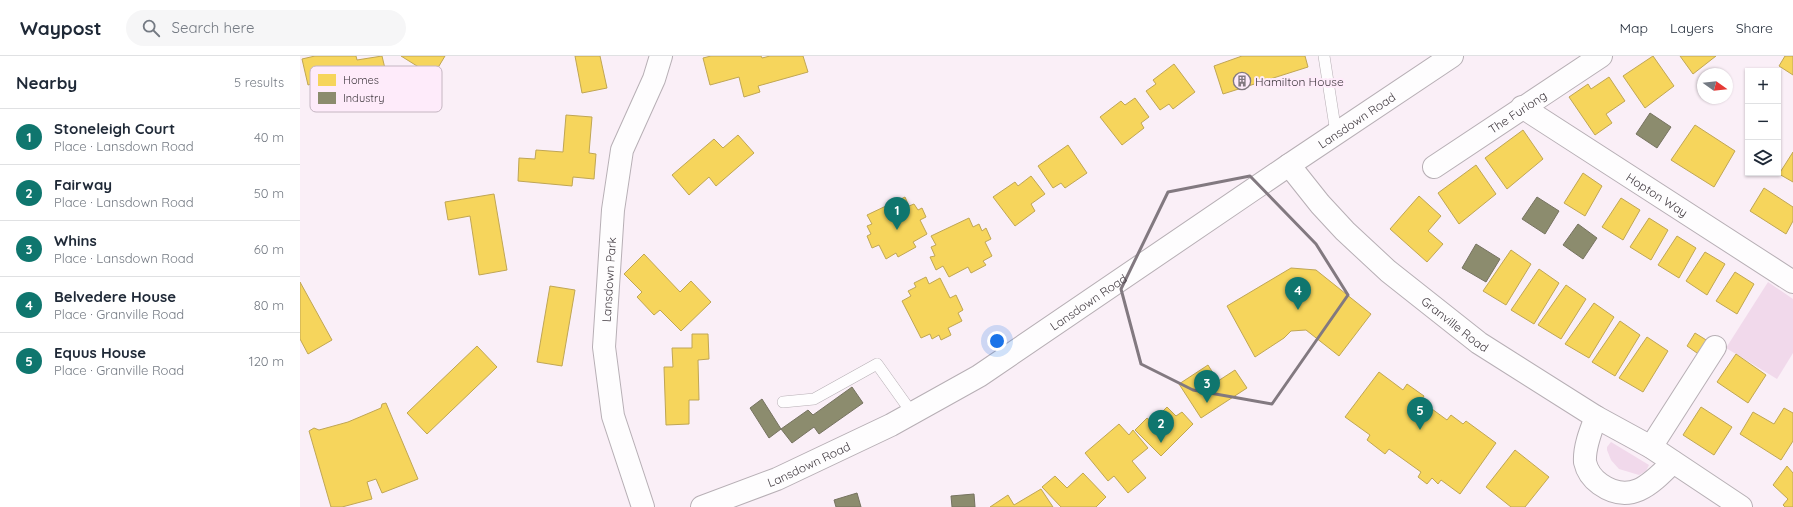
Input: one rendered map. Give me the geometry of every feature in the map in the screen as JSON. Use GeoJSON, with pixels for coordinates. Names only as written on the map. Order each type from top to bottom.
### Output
{"type":"FeatureCollection","features":[{"type":"Feature","properties":{"kind":"street","name":"Lansdown Park"},"geometry":{"type":"LineString","coordinates":[[643,507],[614,416],[604,347],[613,210],[622,150],[654,79],[661,56]]}},
{"type":"Feature","properties":{"kind":"street","name":"Lansdown Road"},"geometry":{"type":"LineString","coordinates":[[702,507],[777,479],[891,425],[979,376],[1336,133],[1452,56]]}},
{"type":"Feature","properties":{"kind":"street","name":"The Furlong"},"geometry":{"type":"LineString","coordinates":[[1434,167],[1522,107],[1601,56]]}},
{"type":"Feature","properties":{"kind":"street","name":"Hopton Way"},"geometry":{"type":"LineString","coordinates":[[1522,107],[1791,276]]}},
{"type":"Feature","properties":{"kind":"street","name":"Granville Road"},"geometry":{"type":"LineString","coordinates":[[1289,165],[1320,204],[1345,231],[1388,271],[1479,343],[1596,417],[1651,447],[1741,507]]}},
{"type":"Feature","properties":{"kind":"street"},"geometry":{"type":"LineString","coordinates":[[1651,447],[1715,347]]}},
{"type":"Feature","properties":{"kind":"street"},"geometry":{"type":"LineString","coordinates":[[1596,417],[1588,442],[1586,462],[1593,479],[1605,488],[1620,493],[1634,493],[1652,482],[1673,462]]}},
{"type":"Feature","properties":{"kind":"lane"},"geometry":{"type":"LineString","coordinates":[[1324,56],[1336,133]]}},
{"type":"Feature","properties":{"kind":"lane"},"geometry":{"type":"LineString","coordinates":[[783,402],[814,399],[877,364],[912,413]]}},
{"type":"Feature","properties":{"kind":"highlighted area"},"geometry":{"type":"Polygon","coordinates":[[[1250,176],[1316,244],[1348,295],[1272,404],[1193,390],[1141,364],[1121,289],[1168,192],[1250,176]]]}},
{"type":"Feature","properties":{"kind":"shaded area"},"geometry":{"type":"Polygon","coordinates":[[[1768,282],[1793,299],[1793,353],[1777,379],[1726,348],[1768,282]]]}},
{"type":"Feature","properties":{"kind":"shaded area"},"geometry":{"type":"Polygon","coordinates":[[[1611,442],[1649,465],[1646,471],[1639,475],[1619,469],[1611,460],[1607,450],[1607,447],[1611,442]]]}},
{"type":"Feature","properties":{"kind":"building: Homes"},"geometry":{"type":"Polygon","coordinates":[[[315,56],[356,56],[357,60],[382,56],[384,66],[310,66],[310,84],[308,85],[302,59],[315,56]]]}},
{"type":"Feature","properties":{"kind":"building: Homes"},"geometry":{"type":"Polygon","coordinates":[[[401,56],[445,56],[439,66],[417,66],[401,56]]]}},
{"type":"Feature","properties":{"kind":"building: Homes"},"geometry":{"type":"Polygon","coordinates":[[[575,56],[600,56],[607,88],[582,93],[575,56]]]}},
{"type":"Feature","properties":{"kind":"building: Homes"},"geometry":{"type":"Polygon","coordinates":[[[711,56],[761,56],[762,58],[770,56],[803,56],[808,72],[758,86],[760,92],[744,97],[739,77],[710,85],[703,58],[711,56]]]}},
{"type":"Feature","properties":{"kind":"building: Homes","name":"Hamilton House"},"geometry":{"type":"Polygon","coordinates":[[[1242,56],[1305,56],[1308,67],[1223,94],[1214,66],[1242,56]]]}},
{"type":"Feature","properties":{"kind":"building: Homes"},"geometry":{"type":"Polygon","coordinates":[[[1653,56],[1674,86],[1645,108],[1623,76],[1653,56]]]}},
{"type":"Feature","properties":{"kind":"building: Homes"},"geometry":{"type":"Polygon","coordinates":[[[1680,56],[1716,56],[1701,68],[1697,68],[1697,71],[1693,74],[1680,56]]]}},
{"type":"Feature","properties":{"kind":"building: Homes"},"geometry":{"type":"Polygon","coordinates":[[[1785,56],[1793,56],[1793,75],[1779,66],[1785,56]]]}},
{"type":"Feature","properties":{"kind":"building: Homes"},"geometry":{"type":"Polygon","coordinates":[[[1174,64],[1195,92],[1173,109],[1169,104],[1160,110],[1146,91],[1156,84],[1153,80],[1174,64]]]}},
{"type":"Feature","properties":{"kind":"building: Homes"},"geometry":{"type":"Polygon","coordinates":[[[1609,77],[1625,101],[1606,114],[1612,123],[1595,135],[1569,97],[1588,84],[1591,89],[1609,77]]]}},
{"type":"Feature","properties":{"kind":"building: Homes"},"geometry":{"type":"Polygon","coordinates":[[[1135,98],[1149,117],[1141,123],[1144,128],[1122,145],[1100,117],[1121,101],[1125,105],[1135,98]]]}},
{"type":"Feature","properties":{"kind":"building: Homes"},"geometry":{"type":"Polygon","coordinates":[[[566,115],[592,117],[589,153],[596,154],[594,179],[573,177],[572,186],[518,181],[519,158],[535,159],[536,150],[563,152],[566,115]]]}},
{"type":"Feature","properties":{"kind":"building: Homes"},"geometry":{"type":"Polygon","coordinates":[[[1695,125],[1735,151],[1714,187],[1671,160],[1695,125]]]}},
{"type":"Feature","properties":{"kind":"building: Homes"},"geometry":{"type":"Polygon","coordinates":[[[1523,130],[1543,159],[1507,189],[1485,158],[1523,130]]]}},
{"type":"Feature","properties":{"kind":"building: Homes"},"geometry":{"type":"Polygon","coordinates":[[[738,135],[754,153],[716,186],[709,177],[689,195],[672,175],[714,139],[723,148],[738,135]]]}},
{"type":"Feature","properties":{"kind":"building: Homes"},"geometry":{"type":"Polygon","coordinates":[[[1068,145],[1087,173],[1065,188],[1061,183],[1053,188],[1038,166],[1068,145]]]}},
{"type":"Feature","properties":{"kind":"building: Homes"},"geometry":{"type":"Polygon","coordinates":[[[1793,152],[1793,182],[1781,175],[1781,171],[1793,152]]]}},
{"type":"Feature","properties":{"kind":"building: Homes"},"geometry":{"type":"Polygon","coordinates":[[[1476,165],[1496,194],[1459,224],[1438,193],[1476,165]]]}},
{"type":"Feature","properties":{"kind":"building: Homes"},"geometry":{"type":"Polygon","coordinates":[[[1583,173],[1602,186],[1585,216],[1564,203],[1583,173]]]}},
{"type":"Feature","properties":{"kind":"building: Homes"},"geometry":{"type":"Polygon","coordinates":[[[1031,176],[1045,194],[1031,204],[1035,211],[1015,226],[993,197],[1015,182],[1018,186],[1031,176]]]}},
{"type":"Feature","properties":{"kind":"building: Homes"},"geometry":{"type":"Polygon","coordinates":[[[1764,188],[1793,207],[1793,221],[1786,234],[1750,211],[1764,188]]]}},
{"type":"Feature","properties":{"kind":"building: Homes"},"geometry":{"type":"Polygon","coordinates":[[[494,194],[507,270],[479,275],[470,216],[448,220],[445,202],[494,194]]]}},
{"type":"Feature","properties":{"kind":"building: Homes"},"geometry":{"type":"Polygon","coordinates":[[[1419,196],[1441,216],[1428,231],[1443,244],[1427,262],[1390,229],[1419,196]]]}},
{"type":"Feature","properties":{"kind":"building: Homes"},"geometry":{"type":"Polygon","coordinates":[[[905,197],[909,206],[914,204],[918,210],[922,208],[926,217],[920,220],[927,234],[913,242],[916,247],[898,257],[896,253],[886,259],[879,245],[872,248],[867,236],[871,234],[867,226],[872,224],[867,215],[905,197]]]}},
{"type":"Feature","properties":{"kind":"building: Homes"},"geometry":{"type":"Polygon","coordinates":[[[1621,198],[1640,210],[1623,240],[1602,227],[1621,198]]]}},
{"type":"Feature","properties":{"kind":"building: Homes"},"geometry":{"type":"Polygon","coordinates":[[[969,218],[973,227],[979,224],[982,231],[986,228],[991,239],[985,242],[992,256],[983,261],[986,265],[971,273],[968,267],[949,277],[943,266],[936,270],[930,257],[935,256],[931,247],[936,245],[931,236],[969,218]]]}},
{"type":"Feature","properties":{"kind":"building: Homes"},"geometry":{"type":"Polygon","coordinates":[[[1649,218],[1668,230],[1651,260],[1630,247],[1649,218]]]}},
{"type":"Feature","properties":{"kind":"building: Homes"},"geometry":{"type":"Polygon","coordinates":[[[1677,236],[1696,248],[1679,278],[1658,265],[1677,236]]]}},
{"type":"Feature","properties":{"kind":"building: Homes"},"geometry":{"type":"Polygon","coordinates":[[[1511,250],[1531,264],[1506,305],[1483,291],[1511,250]]]}},
{"type":"Feature","properties":{"kind":"building: Homes"},"geometry":{"type":"Polygon","coordinates":[[[1705,252],[1725,264],[1707,295],[1686,281],[1705,252]]]}},
{"type":"Feature","properties":{"kind":"building: Homes"},"geometry":{"type":"Polygon","coordinates":[[[644,254],[680,292],[691,281],[711,302],[681,331],[660,310],[654,315],[637,297],[642,292],[624,274],[644,254]]]}},
{"type":"Feature","properties":{"kind":"building: Homes"},"geometry":{"type":"Polygon","coordinates":[[[1291,268],[1316,270],[1371,314],[1339,356],[1306,330],[1291,331],[1284,338],[1255,357],[1227,306],[1291,268]]]}},
{"type":"Feature","properties":{"kind":"building: Homes"},"geometry":{"type":"Polygon","coordinates":[[[1539,269],[1559,283],[1534,324],[1511,310],[1539,269]]]}},
{"type":"Feature","properties":{"kind":"building: Homes"},"geometry":{"type":"Polygon","coordinates":[[[1735,272],[1754,284],[1737,314],[1716,301],[1735,272]]]}},
{"type":"Feature","properties":{"kind":"building: Homes"},"geometry":{"type":"Polygon","coordinates":[[[926,277],[929,284],[940,278],[950,298],[956,295],[963,310],[958,313],[962,321],[948,328],[951,335],[941,340],[939,335],[932,339],[930,334],[921,338],[902,301],[911,296],[908,291],[916,287],[914,283],[926,277]]]}},
{"type":"Feature","properties":{"kind":"building: Homes"},"geometry":{"type":"Polygon","coordinates":[[[300,282],[332,340],[308,354],[300,339],[300,282]]]}},
{"type":"Feature","properties":{"kind":"building: Homes"},"geometry":{"type":"Polygon","coordinates":[[[1566,285],[1586,299],[1561,339],[1538,325],[1566,285]]]}},
{"type":"Feature","properties":{"kind":"building: Homes"},"geometry":{"type":"Polygon","coordinates":[[[550,286],[575,290],[562,366],[537,362],[550,286]]]}},
{"type":"Feature","properties":{"kind":"building: Homes"},"geometry":{"type":"Polygon","coordinates":[[[1594,303],[1614,317],[1589,358],[1565,344],[1594,303]]]}},
{"type":"Feature","properties":{"kind":"building: Homes"},"geometry":{"type":"Polygon","coordinates":[[[1620,321],[1640,335],[1615,376],[1592,362],[1620,321]]]}},
{"type":"Feature","properties":{"kind":"building: Homes"},"geometry":{"type":"Polygon","coordinates":[[[1695,333],[1711,343],[1707,360],[1687,346],[1695,333]]]}},
{"type":"Feature","properties":{"kind":"building: Homes"},"geometry":{"type":"Polygon","coordinates":[[[692,334],[708,334],[709,359],[698,360],[699,400],[689,400],[689,424],[666,425],[664,367],[673,367],[672,348],[692,348],[692,334]]]}},
{"type":"Feature","properties":{"kind":"building: Homes"},"geometry":{"type":"Polygon","coordinates":[[[1647,337],[1668,351],[1643,392],[1619,378],[1647,337]]]}},
{"type":"Feature","properties":{"kind":"building: Homes"},"geometry":{"type":"Polygon","coordinates":[[[477,346],[497,367],[427,434],[407,413],[477,346]]]}},
{"type":"Feature","properties":{"kind":"building: Homes"},"geometry":{"type":"Polygon","coordinates":[[[1736,354],[1766,375],[1748,403],[1717,382],[1736,354]]]}},
{"type":"Feature","properties":{"kind":"building: Homes"},"geometry":{"type":"Polygon","coordinates":[[[1208,365],[1218,381],[1235,370],[1247,388],[1201,418],[1179,384],[1208,365]]]}},
{"type":"Feature","properties":{"kind":"building: Homes"},"geometry":{"type":"Polygon","coordinates":[[[1379,372],[1403,390],[1407,384],[1424,396],[1421,401],[1447,420],[1451,415],[1463,424],[1466,421],[1496,443],[1460,494],[1441,480],[1438,484],[1432,478],[1427,484],[1418,477],[1421,472],[1389,449],[1385,454],[1367,440],[1370,435],[1345,417],[1379,372]]]}},
{"type":"Feature","properties":{"kind":"building: Homes"},"geometry":{"type":"Polygon","coordinates":[[[386,403],[418,479],[382,493],[376,479],[367,482],[372,499],[342,507],[331,507],[309,431],[314,428],[319,430],[348,422],[381,408],[382,404],[386,403]]]}},
{"type":"Feature","properties":{"kind":"building: Homes"},"geometry":{"type":"Polygon","coordinates":[[[1167,407],[1176,416],[1182,412],[1193,424],[1161,456],[1135,430],[1147,418],[1152,422],[1167,407]]]}},
{"type":"Feature","properties":{"kind":"building: Homes"},"geometry":{"type":"Polygon","coordinates":[[[1701,407],[1732,427],[1714,455],[1683,435],[1701,407]]]}},
{"type":"Feature","properties":{"kind":"building: Homes"},"geometry":{"type":"Polygon","coordinates":[[[1784,408],[1793,413],[1793,441],[1781,460],[1740,434],[1753,412],[1774,424],[1784,408]]]}},
{"type":"Feature","properties":{"kind":"building: Homes"},"geometry":{"type":"Polygon","coordinates":[[[1119,424],[1129,435],[1133,430],[1148,448],[1132,461],[1146,478],[1128,493],[1114,476],[1108,481],[1085,453],[1119,424]]]}},
{"type":"Feature","properties":{"kind":"building: Homes"},"geometry":{"type":"Polygon","coordinates":[[[1515,450],[1549,477],[1525,507],[1511,507],[1486,487],[1515,450]]]}},
{"type":"Feature","properties":{"kind":"building: Homes"},"geometry":{"type":"Polygon","coordinates":[[[1787,466],[1793,473],[1793,507],[1785,507],[1783,505],[1788,499],[1773,485],[1787,466]]]}},
{"type":"Feature","properties":{"kind":"building: Homes"},"geometry":{"type":"Polygon","coordinates":[[[1083,473],[1106,497],[1096,507],[1061,507],[1042,487],[1055,476],[1067,488],[1083,473]]]}},
{"type":"Feature","properties":{"kind":"building: Homes"},"geometry":{"type":"Polygon","coordinates":[[[1041,489],[1053,507],[990,507],[1008,495],[1014,505],[1041,489]]]}},
{"type":"Feature","properties":{"kind":"building: Industry"},"geometry":{"type":"Polygon","coordinates":[[[1650,113],[1671,127],[1657,148],[1636,134],[1650,113]]]}},
{"type":"Feature","properties":{"kind":"building: Industry"},"geometry":{"type":"Polygon","coordinates":[[[1537,197],[1559,211],[1545,234],[1522,219],[1537,197]]]}},
{"type":"Feature","properties":{"kind":"building: Industry"},"geometry":{"type":"Polygon","coordinates":[[[1578,224],[1597,238],[1583,259],[1563,245],[1578,224]]]}},
{"type":"Feature","properties":{"kind":"building: Industry"},"geometry":{"type":"Polygon","coordinates":[[[1476,244],[1500,259],[1486,282],[1462,268],[1476,244]]]}},
{"type":"Feature","properties":{"kind":"building: Industry"},"geometry":{"type":"Polygon","coordinates":[[[852,387],[863,403],[819,434],[814,427],[792,443],[781,429],[808,410],[813,415],[852,387]]]}},
{"type":"Feature","properties":{"kind":"building: Industry"},"geometry":{"type":"Polygon","coordinates":[[[762,399],[781,429],[769,438],[750,408],[762,399]]]}},
{"type":"Feature","properties":{"kind":"building: Industry"},"geometry":{"type":"Polygon","coordinates":[[[857,493],[861,507],[836,507],[834,500],[857,493]]]}},
{"type":"Feature","properties":{"kind":"building: Industry"},"geometry":{"type":"Polygon","coordinates":[[[974,494],[975,507],[952,507],[951,496],[974,494]]]}},
{"type":"Feature","properties":{"kind":"place","name":"Hamilton House"},"geometry":{"type":"Point","coordinates":[1242,81]}},
{"type":"Feature","properties":{"kind":"place","name":"Stoneleigh Court"},"geometry":{"type":"Point","coordinates":[897,230]}},
{"type":"Feature","properties":{"kind":"place","name":"Belvedere House"},"geometry":{"type":"Point","coordinates":[1298,310]}},
{"type":"Feature","properties":{"kind":"place","name":"Whins"},"geometry":{"type":"Point","coordinates":[1207,403]}},
{"type":"Feature","properties":{"kind":"place","name":"Equus House"},"geometry":{"type":"Point","coordinates":[1420,430]}},
{"type":"Feature","properties":{"kind":"place","name":"Fairway"},"geometry":{"type":"Point","coordinates":[1161,443]}}]}
